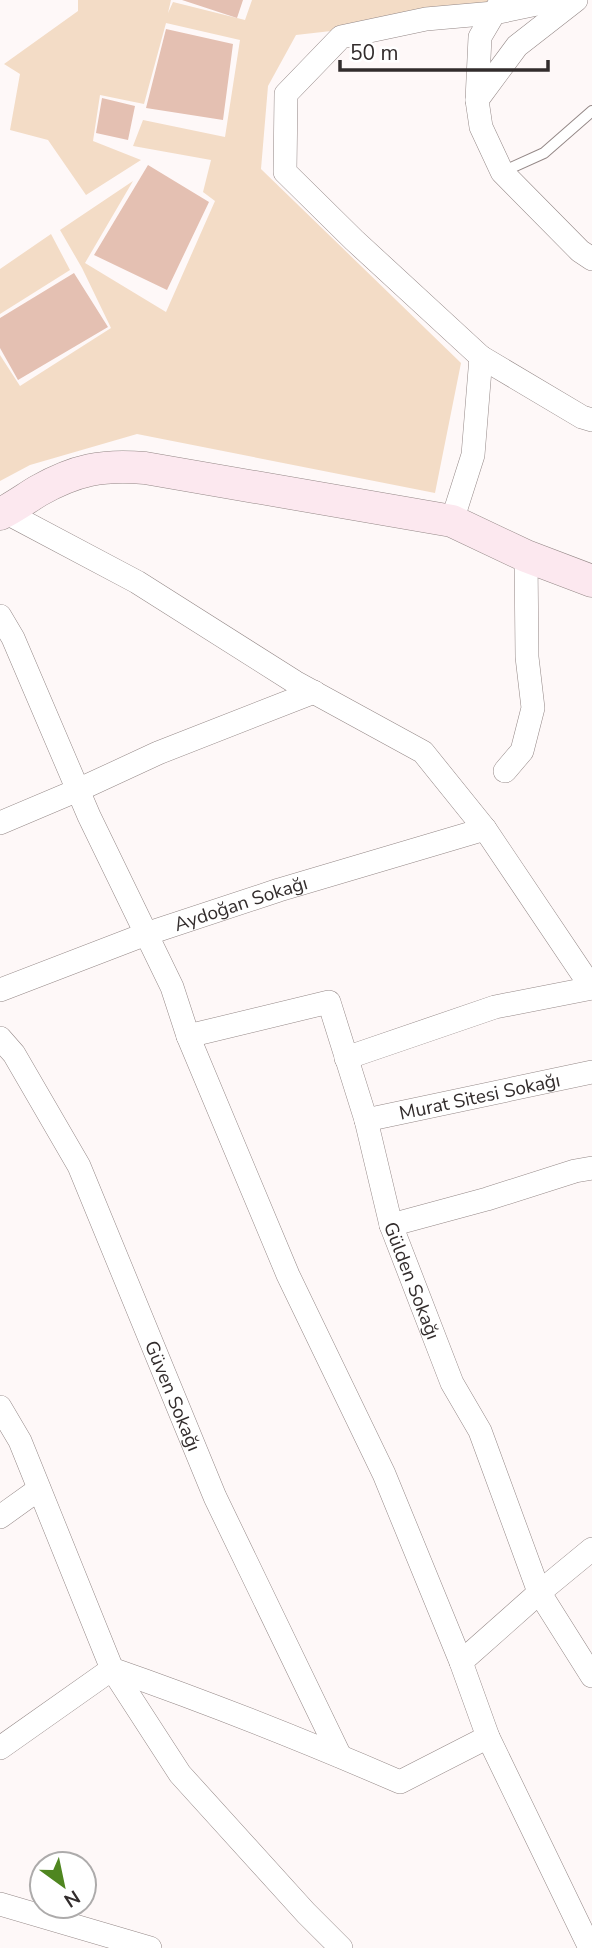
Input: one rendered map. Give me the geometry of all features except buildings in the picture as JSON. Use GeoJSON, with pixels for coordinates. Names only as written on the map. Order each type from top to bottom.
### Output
{"type":"FeatureCollection","features":[{"type":"Feature","properties":{"kind":"main road"},"geometry":{"type":"LineString","coordinates":[[2,513],[67,476],[95,468],[145,468],[452,521],[526,556],[592,581]]}},
{"type":"Feature","properties":{"kind":"street"},"geometry":{"type":"LineString","coordinates":[[556,0],[498,6],[341,37],[285,94],[285,172],[481,357],[582,417],[592,420]]}},
{"type":"Feature","properties":{"kind":"street"},"geometry":{"type":"LineString","coordinates":[[477,100],[517,46],[576,0]]}},
{"type":"Feature","properties":{"kind":"street"},"geometry":{"type":"LineString","coordinates":[[498,6],[480,37],[477,100],[481,127],[502,172],[580,251],[592,259]]}},
{"type":"Feature","properties":{"kind":"street"},"geometry":{"type":"LineString","coordinates":[[452,521],[472,455],[481,357]]}},
{"type":"Feature","properties":{"kind":"street"},"geometry":{"type":"LineString","coordinates":[[2,513],[137,582],[314,692],[423,752],[485,829],[592,988],[495,1007],[346,1058]]}},
{"type":"Feature","properties":{"kind":"street"},"geometry":{"type":"LineString","coordinates":[[505,771],[522,751],[533,708],[527,657],[526,556]]}},
{"type":"Feature","properties":{"kind":"street"},"geometry":{"type":"LineString","coordinates":[[0,616],[13,638],[78,790],[172,987],[188,1035],[288,1275],[384,1474],[461,1661],[488,1737],[590,1948]]}},
{"type":"Feature","properties":{"kind":"street"},"geometry":{"type":"LineString","coordinates":[[0,823],[158,753],[314,692]]}},
{"type":"Feature","properties":{"kind":"street","name":"Aydoğan Sokağı"},"geometry":{"type":"LineString","coordinates":[[0,990],[146,934],[279,890],[485,829]]}},
{"type":"Feature","properties":{"kind":"street","name":"Gülden Sokağı"},"geometry":{"type":"LineString","coordinates":[[188,1035],[329,1002],[366,1120],[391,1225],[452,1383],[480,1431],[539,1592],[592,1676]]}},
{"type":"Feature","properties":{"kind":"street","name":"Güven Sokağı"},"geometry":{"type":"LineString","coordinates":[[0,1038],[14,1054],[79,1166],[215,1497],[340,1756]]}},
{"type":"Feature","properties":{"kind":"street","name":"Murat Sitesi Sokağı"},"geometry":{"type":"LineString","coordinates":[[366,1120],[592,1072]]}},
{"type":"Feature","properties":{"kind":"street"},"geometry":{"type":"LineString","coordinates":[[391,1225],[592,1168]]}},
{"type":"Feature","properties":{"kind":"street"},"geometry":{"type":"LineString","coordinates":[[0,1407],[20,1441],[112,1669],[180,1774],[341,1948]]}},
{"type":"Feature","properties":{"kind":"street"},"geometry":{"type":"LineString","coordinates":[[0,1517],[39,1489]]}},
{"type":"Feature","properties":{"kind":"street"},"geometry":{"type":"LineString","coordinates":[[461,1661],[592,1549]]}},
{"type":"Feature","properties":{"kind":"street"},"geometry":{"type":"LineString","coordinates":[[112,1669],[194,1697],[400,1782],[488,1737]]}},
{"type":"Feature","properties":{"kind":"street"},"geometry":{"type":"LineString","coordinates":[[0,1748],[112,1669]]}},
{"type":"Feature","properties":{"kind":"street"},"geometry":{"type":"LineString","coordinates":[[0,1904],[150,1948]]}},
{"type":"Feature","properties":{"kind":"lane"},"geometry":{"type":"LineString","coordinates":[[502,172],[544,153],[592,111]]}},
{"type":"Feature","properties":{"kind":"shaded area"},"geometry":{"type":"Polygon","coordinates":[[[78,0],[171,0],[168,13],[173,2],[245,20],[252,0],[495,0],[492,8],[410,22],[296,35],[268,86],[261,169],[461,363],[435,493],[137,434],[30,465],[0,481],[0,355],[20,386],[111,328],[60,230],[133,181],[85,263],[166,312],[215,201],[203,192],[211,160],[133,146],[143,120],[225,137],[240,40],[166,23],[144,104],[100,95],[93,141],[141,160],[86,195],[48,140],[10,130],[20,74],[4,64],[78,11],[78,0]]]}},
{"type":"Feature","properties":{"kind":"shaded area"},"geometry":{"type":"Polygon","coordinates":[[[51,234],[70,270],[0,314],[0,269],[51,234]]]}}]}
